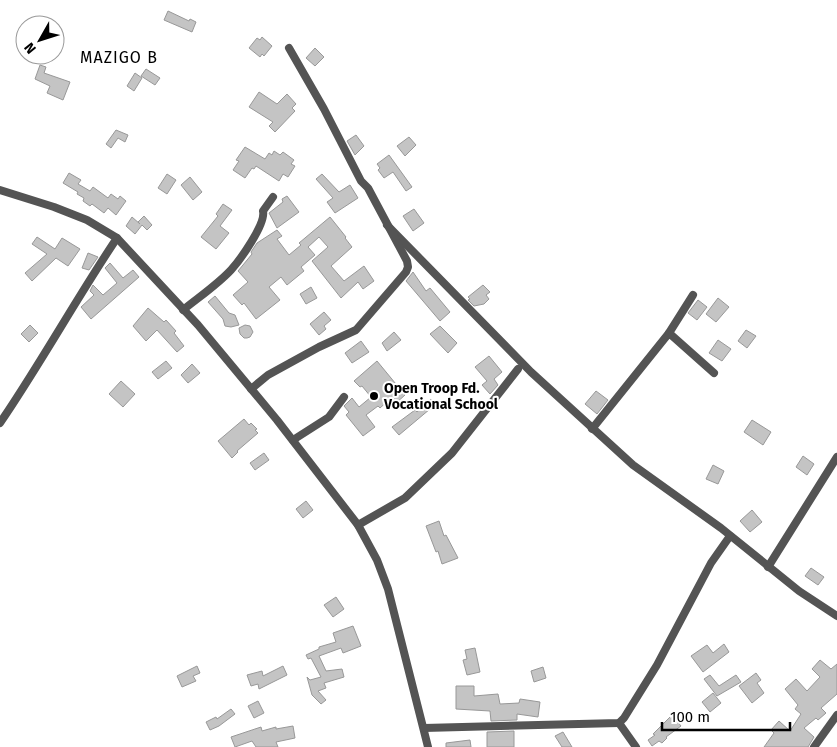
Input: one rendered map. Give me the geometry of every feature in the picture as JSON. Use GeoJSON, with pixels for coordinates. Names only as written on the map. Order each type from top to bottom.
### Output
{"type":"FeatureCollection","features":[{"type":"Feature","properties":{"kind":"street"},"geometry":{"type":"LineString","coordinates":[[251,389],[268,375],[319,347],[356,330],[406,272],[408,267],[407,261],[388,224],[368,188],[361,181],[324,109],[289,48]]}},
{"type":"Feature","properties":{"kind":"street"},"geometry":{"type":"LineString","coordinates":[[0,190],[79,217],[117,238],[183,310],[293,440],[358,525],[377,560],[388,589],[428,747]]}},
{"type":"Feature","properties":{"kind":"street"},"geometry":{"type":"LineString","coordinates":[[183,310],[231,270],[260,228],[264,216],[263,211],[273,197]]}},
{"type":"Feature","properties":{"kind":"street"},"geometry":{"type":"LineString","coordinates":[[388,224],[530,372],[634,465],[721,528],[799,591],[837,616]]}},
{"type":"Feature","properties":{"kind":"street"},"geometry":{"type":"LineString","coordinates":[[0,423],[83,288],[117,238]]}},
{"type":"Feature","properties":{"kind":"street"},"geometry":{"type":"LineString","coordinates":[[592,428],[668,332],[693,295]]}},
{"type":"Feature","properties":{"kind":"street"},"geometry":{"type":"LineString","coordinates":[[668,332],[714,373]]}},
{"type":"Feature","properties":{"kind":"street"},"geometry":{"type":"LineString","coordinates":[[358,525],[404,498],[452,453],[518,369]]}},
{"type":"Feature","properties":{"kind":"street"},"geometry":{"type":"LineString","coordinates":[[293,440],[330,417],[344,397]]}},
{"type":"Feature","properties":{"kind":"street"},"geometry":{"type":"LineString","coordinates":[[768,567],[837,457]]}},
{"type":"Feature","properties":{"kind":"street"},"geometry":{"type":"LineString","coordinates":[[424,728],[619,723],[657,666],[711,563],[730,536]]}},
{"type":"Feature","properties":{"kind":"street"},"geometry":{"type":"LineString","coordinates":[[814,747],[837,714]]}},
{"type":"Feature","properties":{"kind":"street"},"geometry":{"type":"LineString","coordinates":[[619,723],[636,747]]}},
{"type":"Feature","properties":{"kind":"building"},"geometry":{"type":"Polygon","coordinates":[[[168,11],[189,21],[190,19],[196,22],[192,32],[164,20],[168,11]]]}},
{"type":"Feature","properties":{"kind":"building"},"geometry":{"type":"Polygon","coordinates":[[[262,37],[272,46],[264,56],[262,54],[260,57],[249,48],[257,38],[260,40],[262,37]]]}},
{"type":"Feature","properties":{"kind":"building"},"geometry":{"type":"Polygon","coordinates":[[[315,48],[324,57],[315,66],[306,58],[315,48]]]}},
{"type":"Feature","properties":{"kind":"building"},"geometry":{"type":"Polygon","coordinates":[[[40,65],[46,67],[44,73],[70,82],[63,100],[47,93],[50,86],[35,79],[40,65]]]}},
{"type":"Feature","properties":{"kind":"building"},"geometry":{"type":"Polygon","coordinates":[[[146,69],[160,78],[155,85],[141,76],[146,69]]]}},
{"type":"Feature","properties":{"kind":"building"},"geometry":{"type":"Polygon","coordinates":[[[135,73],[142,78],[134,91],[127,86],[135,73]]]}},
{"type":"Feature","properties":{"kind":"building"},"geometry":{"type":"Polygon","coordinates":[[[259,92],[277,104],[287,94],[296,104],[292,108],[295,111],[275,132],[269,126],[273,122],[249,107],[259,92]]]}},
{"type":"Feature","properties":{"kind":"building"},"geometry":{"type":"Polygon","coordinates":[[[116,130],[128,135],[125,142],[118,138],[111,148],[106,144],[116,130]]]}},
{"type":"Feature","properties":{"kind":"building"},"geometry":{"type":"Polygon","coordinates":[[[356,135],[364,146],[355,155],[347,141],[356,135]]]}},
{"type":"Feature","properties":{"kind":"building"},"geometry":{"type":"Polygon","coordinates":[[[409,137],[416,145],[405,156],[397,146],[409,137]]]}},
{"type":"Feature","properties":{"kind":"building"},"geometry":{"type":"Polygon","coordinates":[[[245,147],[265,159],[269,153],[272,155],[274,151],[280,155],[283,152],[294,160],[291,164],[295,166],[288,177],[283,174],[279,181],[256,166],[254,169],[252,168],[245,178],[233,170],[239,161],[236,160],[245,147]]]}},
{"type":"Feature","properties":{"kind":"building"},"geometry":{"type":"Polygon","coordinates":[[[389,155],[412,187],[406,191],[393,172],[384,178],[378,170],[380,168],[377,164],[389,155]]]}},
{"type":"Feature","properties":{"kind":"building"},"geometry":{"type":"Polygon","coordinates":[[[69,173],[81,180],[78,184],[90,191],[93,187],[108,198],[111,194],[118,199],[120,196],[126,201],[116,215],[108,208],[104,213],[92,204],[90,206],[83,201],[84,198],[77,194],[78,192],[63,183],[69,173]]]}},
{"type":"Feature","properties":{"kind":"building"},"geometry":{"type":"Polygon","coordinates":[[[167,174],[176,180],[167,194],[158,188],[167,174]]]}},
{"type":"Feature","properties":{"kind":"building"},"geometry":{"type":"Polygon","coordinates":[[[322,174],[339,192],[350,185],[358,198],[335,213],[327,202],[333,198],[316,179],[322,174]]]}},
{"type":"Feature","properties":{"kind":"building"},"geometry":{"type":"Polygon","coordinates":[[[190,177],[202,192],[193,200],[181,185],[190,177]]]}},
{"type":"Feature","properties":{"kind":"building"},"geometry":{"type":"Polygon","coordinates":[[[287,196],[299,212],[277,228],[269,213],[283,202],[282,199],[287,196]]]}},
{"type":"Feature","properties":{"kind":"building"},"geometry":{"type":"Polygon","coordinates":[[[223,204],[232,210],[220,226],[229,233],[216,249],[201,237],[218,216],[216,214],[223,204]]]}},
{"type":"Feature","properties":{"kind":"building"},"geometry":{"type":"Polygon","coordinates":[[[414,209],[424,223],[413,231],[403,216],[414,209]]]}},
{"type":"Feature","properties":{"kind":"building"},"geometry":{"type":"Polygon","coordinates":[[[144,216],[152,225],[147,230],[142,225],[135,234],[126,226],[132,217],[140,224],[138,222],[144,216]]]}},
{"type":"Feature","properties":{"kind":"building"},"geometry":{"type":"Polygon","coordinates":[[[330,217],[352,247],[331,266],[344,281],[364,266],[374,281],[363,289],[358,282],[341,298],[312,261],[328,247],[319,237],[308,247],[315,255],[301,267],[304,271],[287,285],[281,277],[269,287],[280,300],[256,319],[244,303],[242,305],[233,295],[248,282],[238,271],[252,254],[251,252],[257,243],[277,230],[282,236],[277,239],[289,255],[301,245],[299,243],[330,217]]]}},
{"type":"Feature","properties":{"kind":"building"},"geometry":{"type":"Polygon","coordinates":[[[37,237],[55,249],[62,238],[80,249],[68,266],[56,258],[32,281],[25,273],[47,254],[32,244],[37,237]]]}},
{"type":"Feature","properties":{"kind":"building"},"geometry":{"type":"Polygon","coordinates":[[[88,253],[98,257],[89,270],[82,268],[88,253]]]}},
{"type":"Feature","properties":{"kind":"building"},"geometry":{"type":"Polygon","coordinates":[[[110,263],[123,278],[133,270],[139,277],[91,319],[81,307],[94,295],[90,291],[93,285],[103,295],[117,283],[105,268],[110,263]]]}},
{"type":"Feature","properties":{"kind":"building"},"geometry":{"type":"Polygon","coordinates":[[[413,272],[426,291],[430,288],[450,312],[440,321],[406,281],[413,272]]]}},
{"type":"Feature","properties":{"kind":"building"},"geometry":{"type":"Polygon","coordinates":[[[483,285],[490,292],[486,295],[489,299],[484,304],[474,306],[468,300],[470,299],[468,297],[483,285]]]}},
{"type":"Feature","properties":{"kind":"building"},"geometry":{"type":"Polygon","coordinates":[[[311,287],[317,298],[306,304],[300,294],[311,287]]]}},
{"type":"Feature","properties":{"kind":"building"},"geometry":{"type":"Polygon","coordinates":[[[215,296],[229,313],[235,315],[239,325],[225,326],[223,319],[208,302],[215,296]]]}},
{"type":"Feature","properties":{"kind":"building"},"geometry":{"type":"Polygon","coordinates":[[[718,298],[729,307],[716,322],[706,314],[718,298]]]}},
{"type":"Feature","properties":{"kind":"building"},"geometry":{"type":"Polygon","coordinates":[[[698,300],[707,307],[697,320],[688,313],[698,300]]]}},
{"type":"Feature","properties":{"kind":"building"},"geometry":{"type":"Polygon","coordinates":[[[148,308],[164,322],[166,320],[176,331],[174,333],[184,346],[177,352],[157,330],[146,341],[133,326],[148,308]]]}},
{"type":"Feature","properties":{"kind":"building"},"geometry":{"type":"Polygon","coordinates":[[[324,312],[331,320],[324,326],[326,329],[319,335],[310,324],[324,312]]]}},
{"type":"Feature","properties":{"kind":"building"},"geometry":{"type":"Polygon","coordinates":[[[30,325],[38,333],[29,342],[21,334],[30,325]]]}},
{"type":"Feature","properties":{"kind":"building"},"geometry":{"type":"Polygon","coordinates":[[[245,325],[250,326],[253,332],[247,338],[240,334],[239,328],[245,325]]]}},
{"type":"Feature","properties":{"kind":"building"},"geometry":{"type":"Polygon","coordinates":[[[440,326],[457,343],[448,353],[430,334],[440,326]]]}},
{"type":"Feature","properties":{"kind":"building"},"geometry":{"type":"Polygon","coordinates":[[[746,330],[756,336],[747,348],[738,341],[746,330]]]}},
{"type":"Feature","properties":{"kind":"building"},"geometry":{"type":"Polygon","coordinates":[[[394,332],[401,340],[387,351],[382,343],[394,332]]]}},
{"type":"Feature","properties":{"kind":"building"},"geometry":{"type":"Polygon","coordinates":[[[718,340],[731,349],[722,361],[709,353],[718,340]]]}},
{"type":"Feature","properties":{"kind":"building"},"geometry":{"type":"Polygon","coordinates":[[[361,341],[369,352],[352,363],[345,353],[361,341]]]}},
{"type":"Feature","properties":{"kind":"building"},"geometry":{"type":"Polygon","coordinates":[[[489,356],[502,372],[494,379],[498,385],[490,394],[482,385],[487,381],[475,367],[489,356]]]}},
{"type":"Feature","properties":{"kind":"building"},"geometry":{"type":"Polygon","coordinates":[[[166,361],[172,368],[158,379],[152,372],[166,361]]]}},
{"type":"Feature","properties":{"kind":"building"},"geometry":{"type":"Polygon","coordinates":[[[377,361],[405,395],[395,404],[390,399],[380,408],[378,406],[366,415],[375,427],[363,436],[346,415],[349,412],[344,406],[352,398],[359,407],[371,397],[362,386],[360,387],[354,381],[377,361]]]}},
{"type":"Feature","properties":{"kind":"building"},"geometry":{"type":"Polygon","coordinates":[[[192,364],[200,373],[188,383],[181,375],[192,364]]]}},
{"type":"Feature","properties":{"kind":"building"},"geometry":{"type":"Polygon","coordinates":[[[121,381],[135,394],[123,407],[109,394],[121,381]]]}},
{"type":"Feature","properties":{"kind":"building"},"geometry":{"type":"Polygon","coordinates":[[[596,391],[608,400],[597,414],[585,404],[596,391]]]}},
{"type":"Feature","properties":{"kind":"building"},"geometry":{"type":"Polygon","coordinates":[[[431,399],[436,404],[399,435],[392,427],[415,410],[417,412],[431,399]]]}},
{"type":"Feature","properties":{"kind":"building"},"geometry":{"type":"Polygon","coordinates":[[[244,419],[249,425],[251,423],[257,429],[255,430],[258,433],[237,451],[232,458],[218,441],[244,419]]]}},
{"type":"Feature","properties":{"kind":"building"},"geometry":{"type":"Polygon","coordinates":[[[752,420],[771,432],[763,445],[744,432],[752,420]]]}},
{"type":"Feature","properties":{"kind":"building"},"geometry":{"type":"Polygon","coordinates":[[[264,453],[269,460],[255,470],[250,463],[264,453]]]}},
{"type":"Feature","properties":{"kind":"building"},"geometry":{"type":"Polygon","coordinates":[[[803,456],[814,464],[807,475],[796,467],[803,456]]]}},
{"type":"Feature","properties":{"kind":"building"},"geometry":{"type":"Polygon","coordinates":[[[713,465],[724,471],[718,484],[706,479],[713,465]]]}},
{"type":"Feature","properties":{"kind":"building"},"geometry":{"type":"Polygon","coordinates":[[[306,501],[313,510],[303,518],[296,509],[306,501]]]}},
{"type":"Feature","properties":{"kind":"building"},"geometry":{"type":"Polygon","coordinates":[[[752,510],[762,522],[750,532],[740,521],[752,510]]]}},
{"type":"Feature","properties":{"kind":"building"},"geometry":{"type":"Polygon","coordinates":[[[439,521],[444,536],[446,535],[458,558],[442,564],[426,526],[439,521]]]}},
{"type":"Feature","properties":{"kind":"building"},"geometry":{"type":"Polygon","coordinates":[[[811,568],[824,577],[818,585],[805,576],[811,568]]]}},
{"type":"Feature","properties":{"kind":"building"},"geometry":{"type":"Polygon","coordinates":[[[336,597],[344,609],[333,617],[324,605],[336,597]]]}},
{"type":"Feature","properties":{"kind":"building"},"geometry":{"type":"Polygon","coordinates":[[[353,626],[361,646],[343,653],[341,648],[319,656],[326,671],[342,669],[344,677],[324,683],[326,688],[318,691],[326,700],[321,704],[312,695],[307,677],[310,680],[321,677],[311,658],[308,659],[306,655],[319,649],[319,647],[336,642],[333,633],[353,626]]]}},
{"type":"Feature","properties":{"kind":"building"},"geometry":{"type":"Polygon","coordinates":[[[724,644],[729,652],[703,672],[691,656],[707,645],[713,653],[724,644]]]}},
{"type":"Feature","properties":{"kind":"building"},"geometry":{"type":"Polygon","coordinates":[[[475,648],[480,672],[467,675],[463,660],[467,659],[465,650],[475,648]]]}},
{"type":"Feature","properties":{"kind":"building"},"geometry":{"type":"Polygon","coordinates":[[[820,660],[831,669],[837,664],[837,694],[821,708],[826,713],[818,720],[816,718],[804,728],[814,737],[808,747],[764,747],[774,733],[771,730],[779,721],[790,731],[801,714],[795,709],[798,705],[785,689],[796,679],[807,691],[820,677],[812,669],[820,660]]]}},
{"type":"Feature","properties":{"kind":"building"},"geometry":{"type":"Polygon","coordinates":[[[197,666],[200,673],[193,676],[196,681],[182,687],[177,676],[197,666]]]}},
{"type":"Feature","properties":{"kind":"building"},"geometry":{"type":"Polygon","coordinates":[[[283,666],[287,675],[259,689],[258,684],[251,686],[247,675],[262,671],[263,676],[283,666]]]}},
{"type":"Feature","properties":{"kind":"building"},"geometry":{"type":"Polygon","coordinates":[[[543,667],[546,678],[534,682],[531,671],[543,667]]]}},
{"type":"Feature","properties":{"kind":"building"},"geometry":{"type":"Polygon","coordinates":[[[756,673],[761,680],[757,683],[764,693],[752,703],[739,686],[756,673]]]}},
{"type":"Feature","properties":{"kind":"building"},"geometry":{"type":"Polygon","coordinates":[[[710,675],[719,686],[736,675],[741,682],[717,696],[704,679],[710,675]]]}},
{"type":"Feature","properties":{"kind":"building"},"geometry":{"type":"Polygon","coordinates":[[[456,686],[474,686],[474,696],[498,694],[500,704],[519,703],[520,699],[540,702],[538,717],[517,714],[517,720],[491,721],[490,711],[456,709],[456,686]]]}},
{"type":"Feature","properties":{"kind":"building"},"geometry":{"type":"Polygon","coordinates":[[[713,693],[721,703],[710,712],[702,702],[713,693]]]}},
{"type":"Feature","properties":{"kind":"building"},"geometry":{"type":"Polygon","coordinates":[[[258,701],[264,713],[254,718],[248,706],[258,701]]]}},
{"type":"Feature","properties":{"kind":"building"},"geometry":{"type":"Polygon","coordinates":[[[231,709],[235,714],[210,730],[206,722],[216,717],[217,719],[231,709]]]}},
{"type":"Feature","properties":{"kind":"building"},"geometry":{"type":"Polygon","coordinates":[[[672,715],[681,726],[666,737],[662,743],[659,741],[652,746],[648,740],[655,735],[653,734],[672,715]]]}},
{"type":"Feature","properties":{"kind":"building"},"geometry":{"type":"Polygon","coordinates":[[[293,726],[295,738],[276,742],[278,747],[256,747],[252,741],[235,747],[231,737],[261,727],[262,731],[276,727],[276,729],[293,726]]]}},
{"type":"Feature","properties":{"kind":"building"},"geometry":{"type":"Polygon","coordinates":[[[514,731],[514,747],[487,747],[487,732],[514,731]]]}},
{"type":"Feature","properties":{"kind":"building"},"geometry":{"type":"Polygon","coordinates":[[[563,732],[572,747],[562,747],[555,736],[563,732]]]}},
{"type":"Feature","properties":{"kind":"building"},"geometry":{"type":"Polygon","coordinates":[[[470,740],[471,747],[446,747],[446,743],[470,740]]]}},
{"type":"Feature","properties":{"kind":"place","name":"Open Troop Fd. Vocational School"},"geometry":{"type":"Point","coordinates":[374,396]}},
{"type":"Feature","properties":{"kind":"district","name":"MAZIGO B"},"geometry":{"type":"Point","coordinates":[119,57]}}]}
